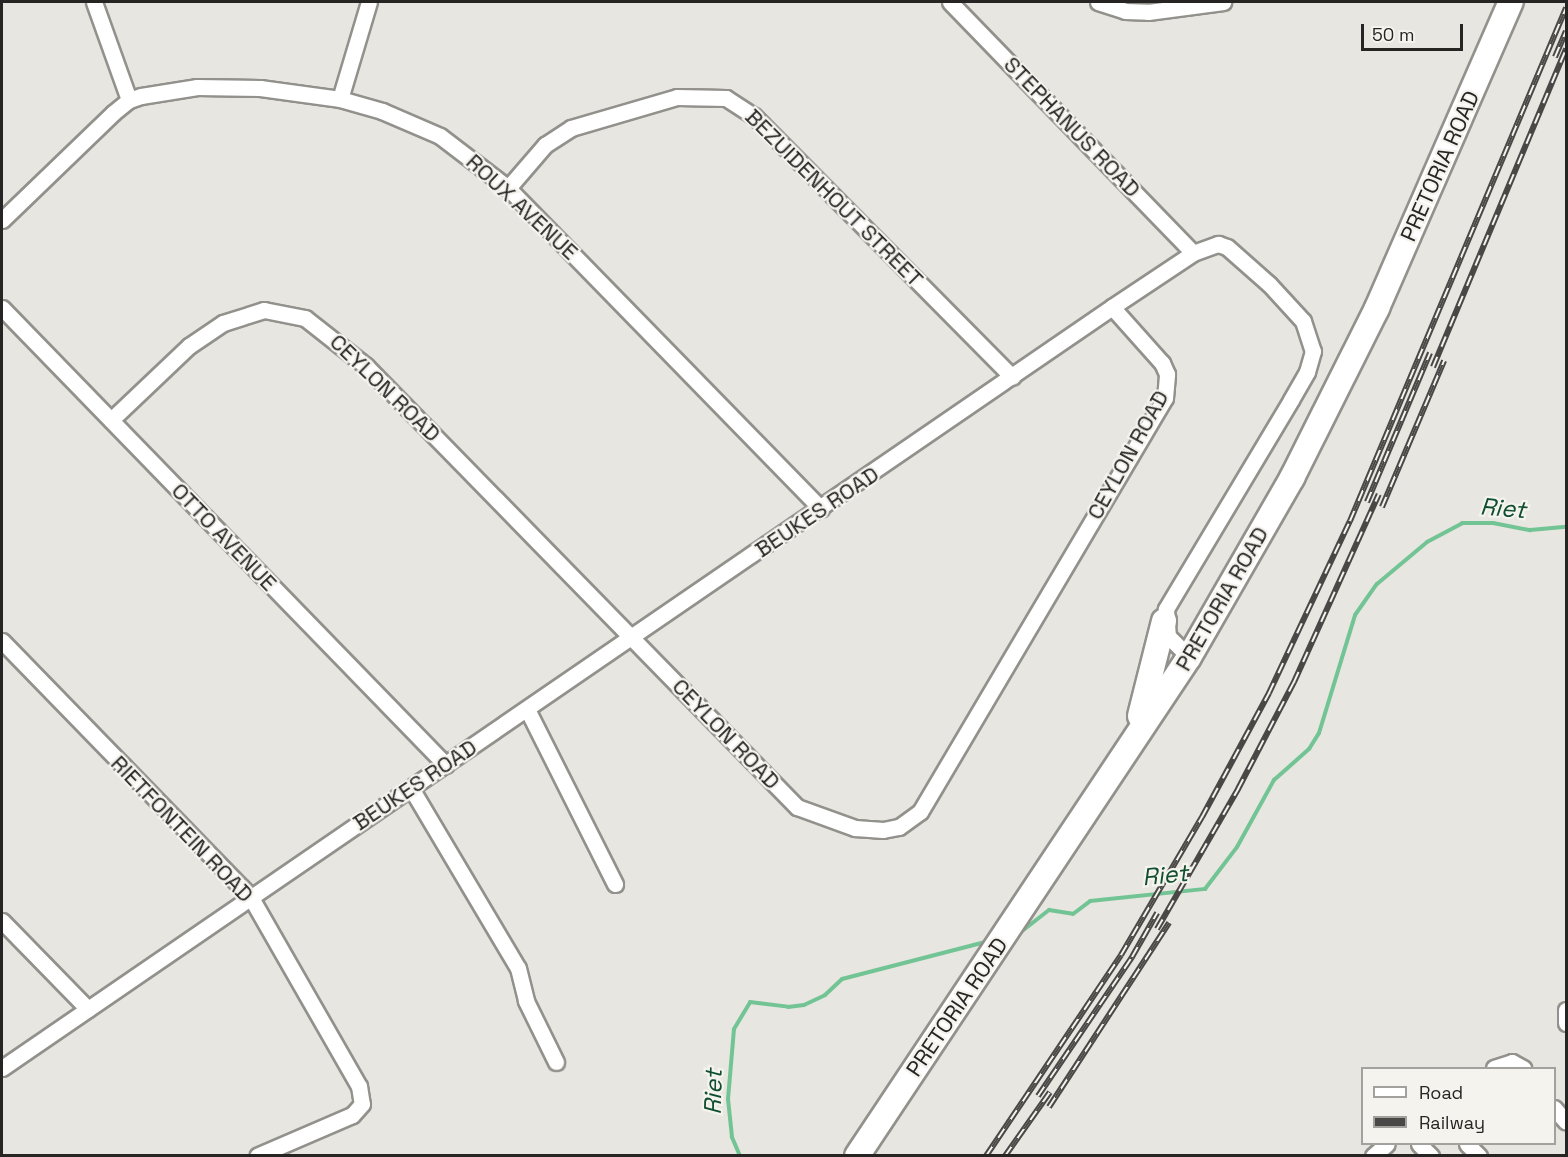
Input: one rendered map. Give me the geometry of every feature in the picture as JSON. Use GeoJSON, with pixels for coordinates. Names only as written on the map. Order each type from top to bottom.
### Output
{"type":"FeatureCollection","features":[{"type":"Feature","properties":{"kind":"main road","name":"PRETORIA ROAD"},"geometry":{"type":"LineString","coordinates":[[857,1155],[1189,657],[1292,478],[1377,309],[1511,2]]}},
{"type":"Feature","properties":{"kind":"main road"},"geometry":{"type":"LineString","coordinates":[[1132,741],[1151,684],[1164,622],[1186,631],[1206,629]]}},
{"type":"Feature","properties":{"kind":"street"},"geometry":{"type":"LineString","coordinates":[[2,220],[129,100],[94,2]]}},
{"type":"Feature","properties":{"kind":"street"},"geometry":{"type":"LineString","coordinates":[[340,99],[369,2]]}},
{"type":"Feature","properties":{"kind":"street","name":"STEPHANUS ROAD"},"geometry":{"type":"LineString","coordinates":[[951,2],[1193,253]]}},
{"type":"Feature","properties":{"kind":"street"},"geometry":{"type":"LineString","coordinates":[[1098,2],[1125,12],[1148,12],[1223,2]]}},
{"type":"Feature","properties":{"kind":"street","name":"ROUX AVENUE"},"geometry":{"type":"LineString","coordinates":[[129,100],[228,86],[340,99],[432,131],[508,188],[821,509]]}},
{"type":"Feature","properties":{"kind":"street","name":"BEZUIDENHOUT STREET"},"geometry":{"type":"LineString","coordinates":[[508,188],[544,145],[571,128],[677,97],[726,98],[754,116],[1012,377]]}},
{"type":"Feature","properties":{"kind":"street","name":"BEUKES ROAD"},"geometry":{"type":"LineString","coordinates":[[2,1068],[250,896],[821,509],[1112,307],[1193,253],[1212,245],[1227,247],[1303,321],[1313,351],[1291,400],[1176,590],[1164,622]]}},
{"type":"Feature","properties":{"kind":"street","name":"CEYLON ROAD"},"geometry":{"type":"LineString","coordinates":[[111,420],[189,346],[223,323],[264,310],[305,318],[366,366],[807,814],[868,830],[891,828],[911,821],[928,799],[1165,398],[1167,374],[1162,363],[1112,307]]}},
{"type":"Feature","properties":{"kind":"street","name":"OTTO AVENUE"},"geometry":{"type":"LineString","coordinates":[[2,309],[446,765]]}},
{"type":"Feature","properties":{"kind":"street"},"geometry":{"type":"LineString","coordinates":[[1164,622],[1171,641],[1189,657]]}},
{"type":"Feature","properties":{"kind":"street","name":"RIETFONTEIN ROAD"},"geometry":{"type":"LineString","coordinates":[[2,641],[250,896],[359,1086],[362,1104],[352,1115],[257,1155]]}},
{"type":"Feature","properties":{"kind":"street"},"geometry":{"type":"LineString","coordinates":[[527,709],[615,884]]}},
{"type":"Feature","properties":{"kind":"street"},"geometry":{"type":"LineString","coordinates":[[411,788],[518,968],[526,1001],[556,1062]]}},
{"type":"Feature","properties":{"kind":"street"},"geometry":{"type":"LineString","coordinates":[[2,921],[88,1009]]}},
{"type":"Feature","properties":{"kind":"street"},"geometry":{"type":"LineString","coordinates":[[1566,1010],[1566,1023]]}},
{"type":"Feature","properties":{"kind":"street"},"geometry":{"type":"LineString","coordinates":[[1497,1067],[1512,1062],[1521,1067]]}},
{"type":"Feature","properties":{"kind":"street"},"geometry":{"type":"LineString","coordinates":[[1556,1110],[1566,1122]]}},
{"type":"Feature","properties":{"kind":"street"},"geometry":{"type":"LineString","coordinates":[[1373,1155],[1385,1145]]}},
{"type":"Feature","properties":{"kind":"waterway","name":"Riet"},"geometry":{"type":"LineString","coordinates":[[1017,935],[1049,910],[1073,914],[1090,901],[1205,889],[1237,847],[1274,780],[1309,749],[1319,733],[1355,615],[1377,584],[1427,542],[1462,523],[1493,523],[1530,530],[1566,527]]}},
{"type":"Feature","properties":{"kind":"waterway","name":"Riet"},"geometry":{"type":"LineString","coordinates":[[740,1156],[732,1137],[728,1099],[734,1029],[750,1002],[788,1007],[804,1005],[825,995],[842,979],[989,941]]}},
{"type":"Feature","properties":{"kind":"railway"},"geometry":{"type":"LineString","coordinates":[[986,1156],[1121,955],[1202,817],[1269,693],[1350,521],[1566,8]]}},
{"type":"Feature","properties":{"kind":"railway"},"geometry":{"type":"LineString","coordinates":[[1555,57],[1566,31]]}},
{"type":"Feature","properties":{"kind":"railway"},"geometry":{"type":"LineString","coordinates":[[1433,367],[1566,49]]}},
{"type":"Feature","properties":{"kind":"railway"},"geometry":{"type":"LineString","coordinates":[[1367,502],[1430,353]]}},
{"type":"Feature","properties":{"kind":"railway"},"geometry":{"type":"LineString","coordinates":[[1382,507],[1444,361]]}},
{"type":"Feature","properties":{"kind":"railway"},"geometry":{"type":"LineString","coordinates":[[1157,929],[1238,789],[1294,682],[1379,494]]}},
{"type":"Feature","properties":{"kind":"railway"},"geometry":{"type":"LineString","coordinates":[[1038,1096],[1132,957],[1157,913]]}},
{"type":"Feature","properties":{"kind":"railway"},"geometry":{"type":"LineString","coordinates":[[1049,1107],[1169,923]]}},
{"type":"Feature","properties":{"kind":"railway"},"geometry":{"type":"LineString","coordinates":[[1005,1156],[1050,1092]]}}]}
